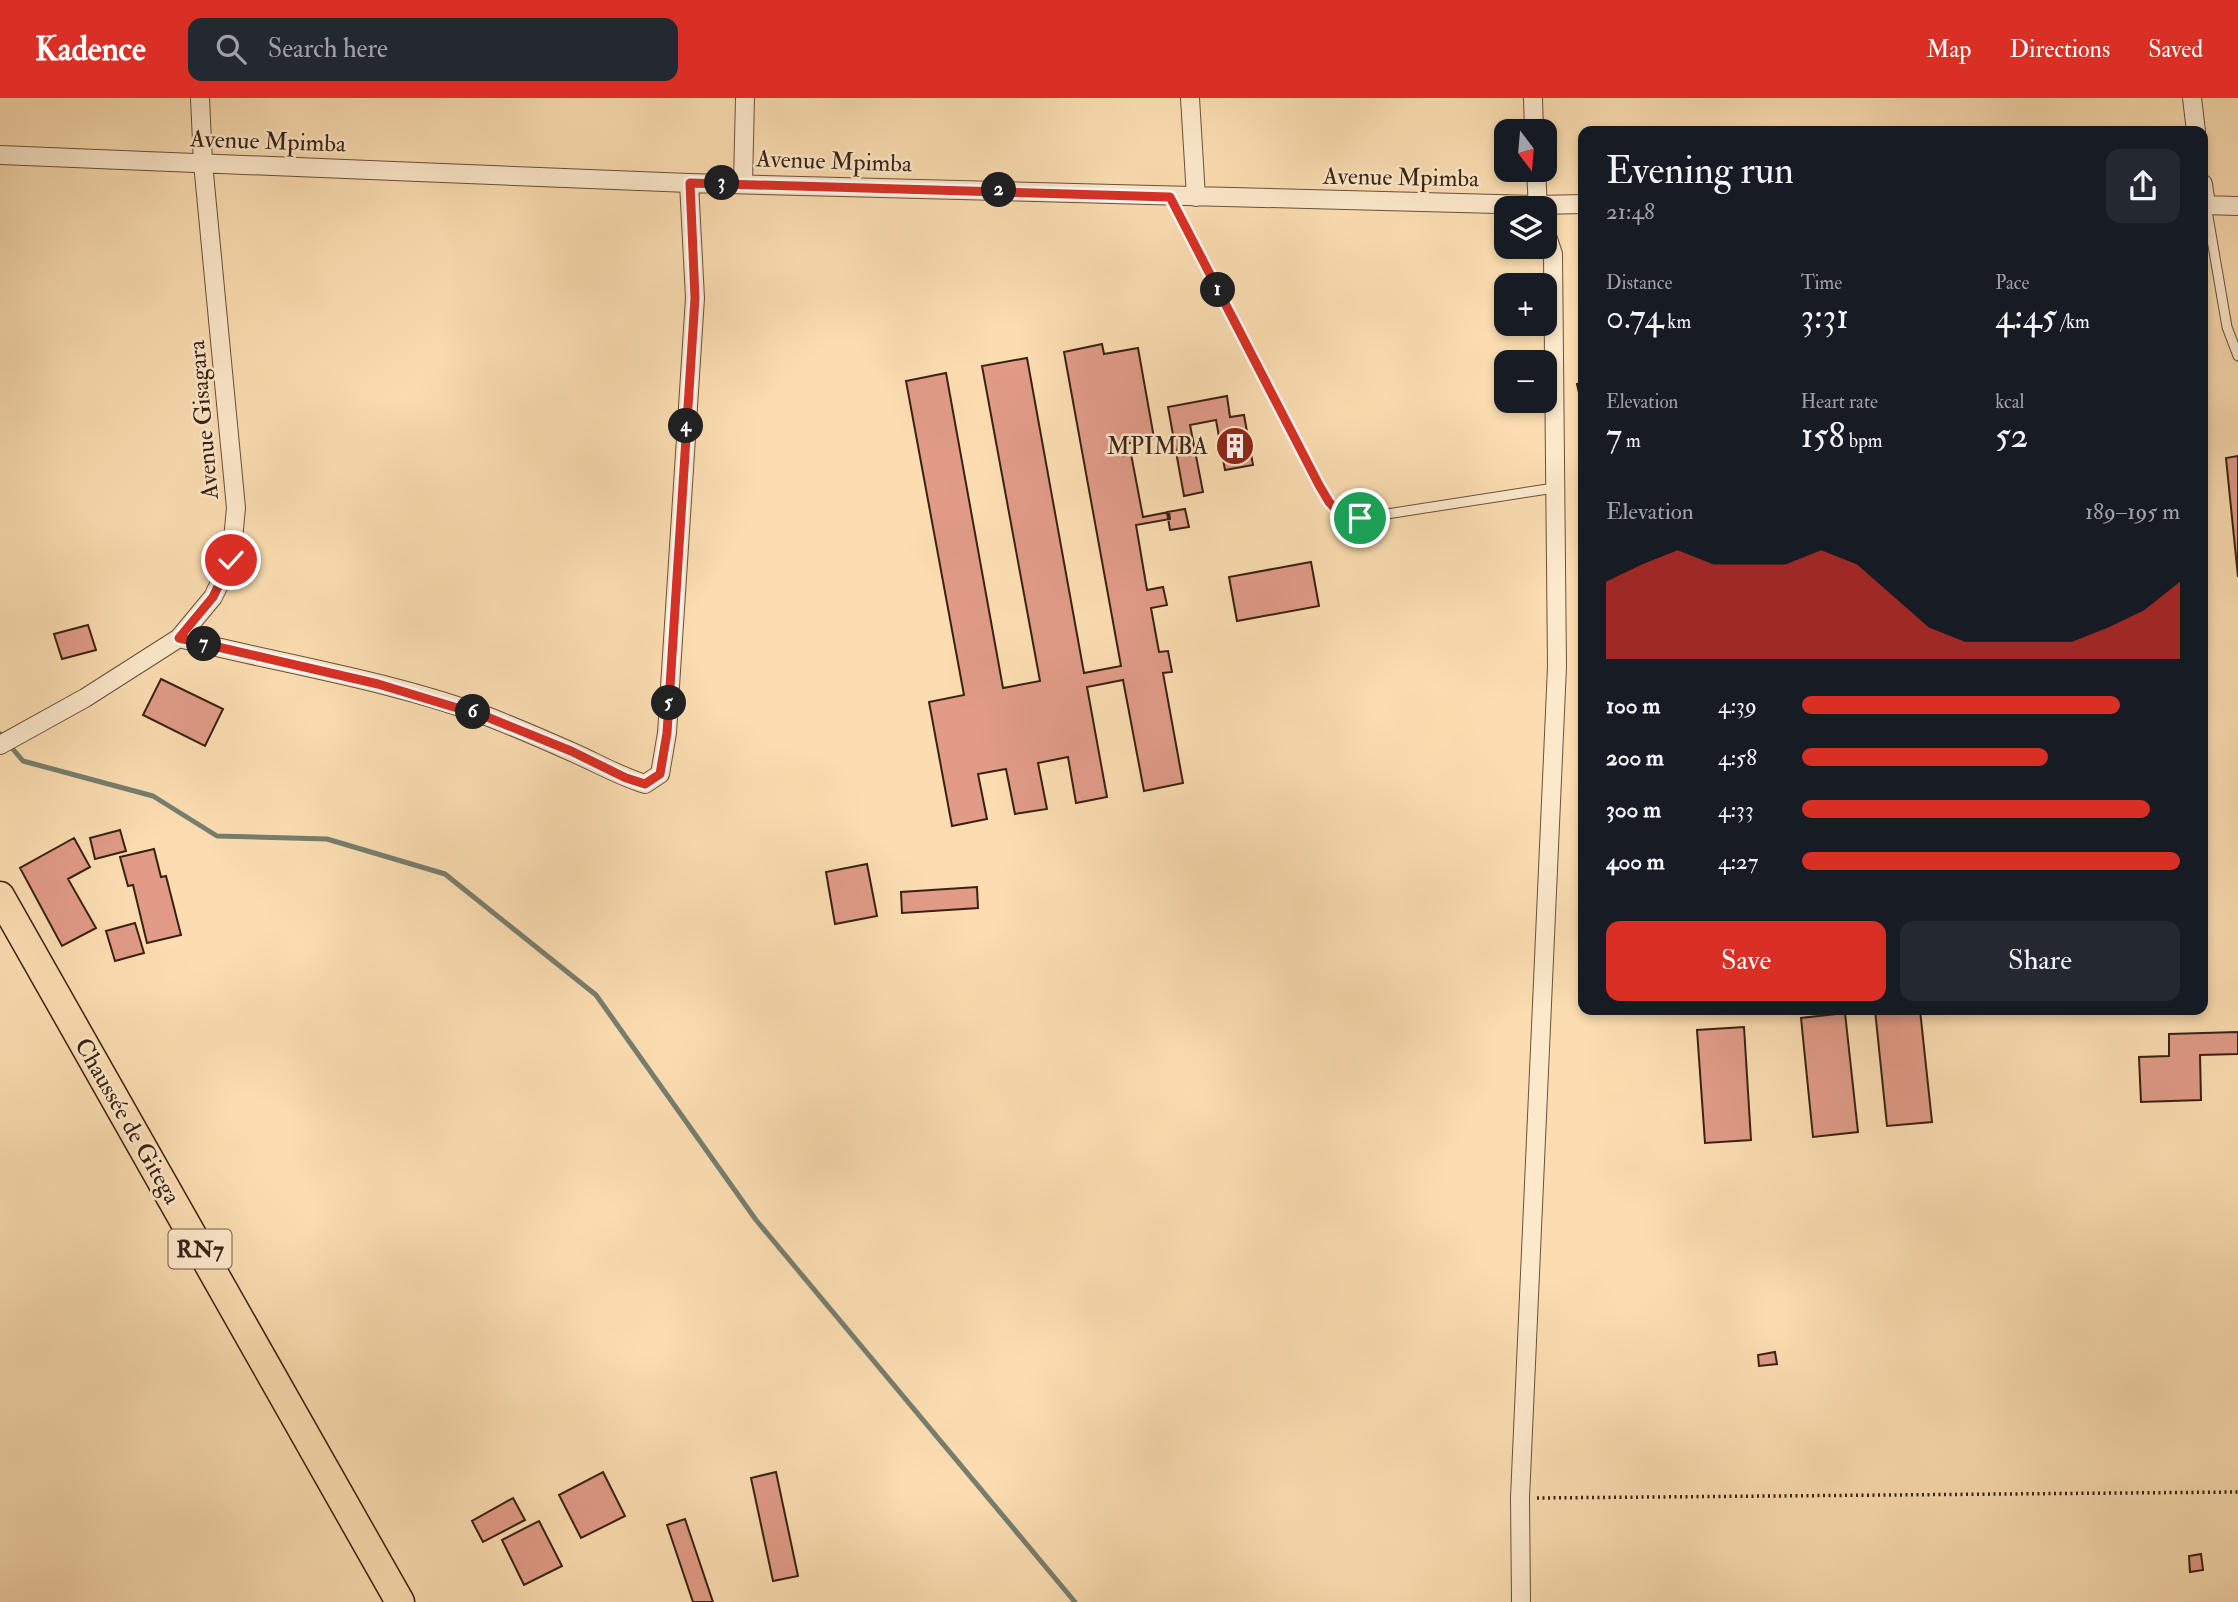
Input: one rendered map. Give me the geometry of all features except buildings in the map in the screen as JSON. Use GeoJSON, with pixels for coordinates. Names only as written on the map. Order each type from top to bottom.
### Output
{"type":"FeatureCollection","features":[{"type":"Feature","properties":{"kind":"main road","name":"Chaussée de Gitega"},"geometry":{"type":"LineString","coordinates":[[0,896],[400,1602]]}},
{"type":"Feature","properties":{"kind":"street","name":"Avenue Gisagara"},"geometry":{"type":"LineString","coordinates":[[6,740],[85,698],[179,638],[213,597],[231,560],[236,508],[203,163],[200,98]]}},
{"type":"Feature","properties":{"kind":"street"},"geometry":{"type":"LineString","coordinates":[[743,183],[745,98]]}},
{"type":"Feature","properties":{"kind":"street"},"geometry":{"type":"LineString","coordinates":[[1191,98],[1195,197]]}},
{"type":"Feature","properties":{"kind":"street"},"geometry":{"type":"LineString","coordinates":[[1533,98],[1534,119]]}},
{"type":"Feature","properties":{"kind":"street"},"geometry":{"type":"LineString","coordinates":[[2192,98],[2195,126]]}},
{"type":"Feature","properties":{"kind":"street","name":"Avenue Mpimba"},"geometry":{"type":"LineString","coordinates":[[0,155],[690,183],[1494,206]]}},
{"type":"Feature","properties":{"kind":"street"},"geometry":{"type":"LineString","coordinates":[[179,638],[378,684],[487,717],[645,784],[660,774],[667,733],[695,298],[690,183]]}},
{"type":"Feature","properties":{"kind":"street","name":"Avenue Mpimba"},"geometry":{"type":"LineString","coordinates":[[1557,206],[1578,204]]}},
{"type":"Feature","properties":{"kind":"street"},"geometry":{"type":"LineString","coordinates":[[2208,205],[2238,206]]}},
{"type":"Feature","properties":{"kind":"street"},"geometry":{"type":"LineString","coordinates":[[1521,1602],[1520,1498],[1557,667],[1553,259]]}},
{"type":"Feature","properties":{"kind":"lane"},"geometry":{"type":"LineString","coordinates":[[1170,197],[1319,485],[1329,502],[1344,518],[1360,518],[1554,488]]}},
{"type":"Feature","properties":{"kind":"lane"},"geometry":{"type":"LineString","coordinates":[[2208,222],[2227,327],[2238,356]]}},
{"type":"Feature","properties":{"kind":"path"},"geometry":{"type":"LineString","coordinates":[[1520,1498],[2238,1492]]}},
{"type":"Feature","properties":{"kind":"waterway"},"geometry":{"type":"LineString","coordinates":[[0,734],[23,761],[153,796],[217,836],[327,839],[445,874],[596,995],[756,1220],[1075,1602]]}},
{"type":"Feature","properties":{"kind":"place","name":"MPIMBA"},"geometry":{"type":"Point","coordinates":[1235,446]}},
{"type":"Feature","properties":{"kind":"route"},"geometry":{"type":"LineString","coordinates":[[231,560],[213,597],[179,638],[378,684],[487,717],[645,784],[660,774],[667,733],[695,298],[690,183],[1170,197],[1329,502],[1344,518],[1360,518]]}}]}
